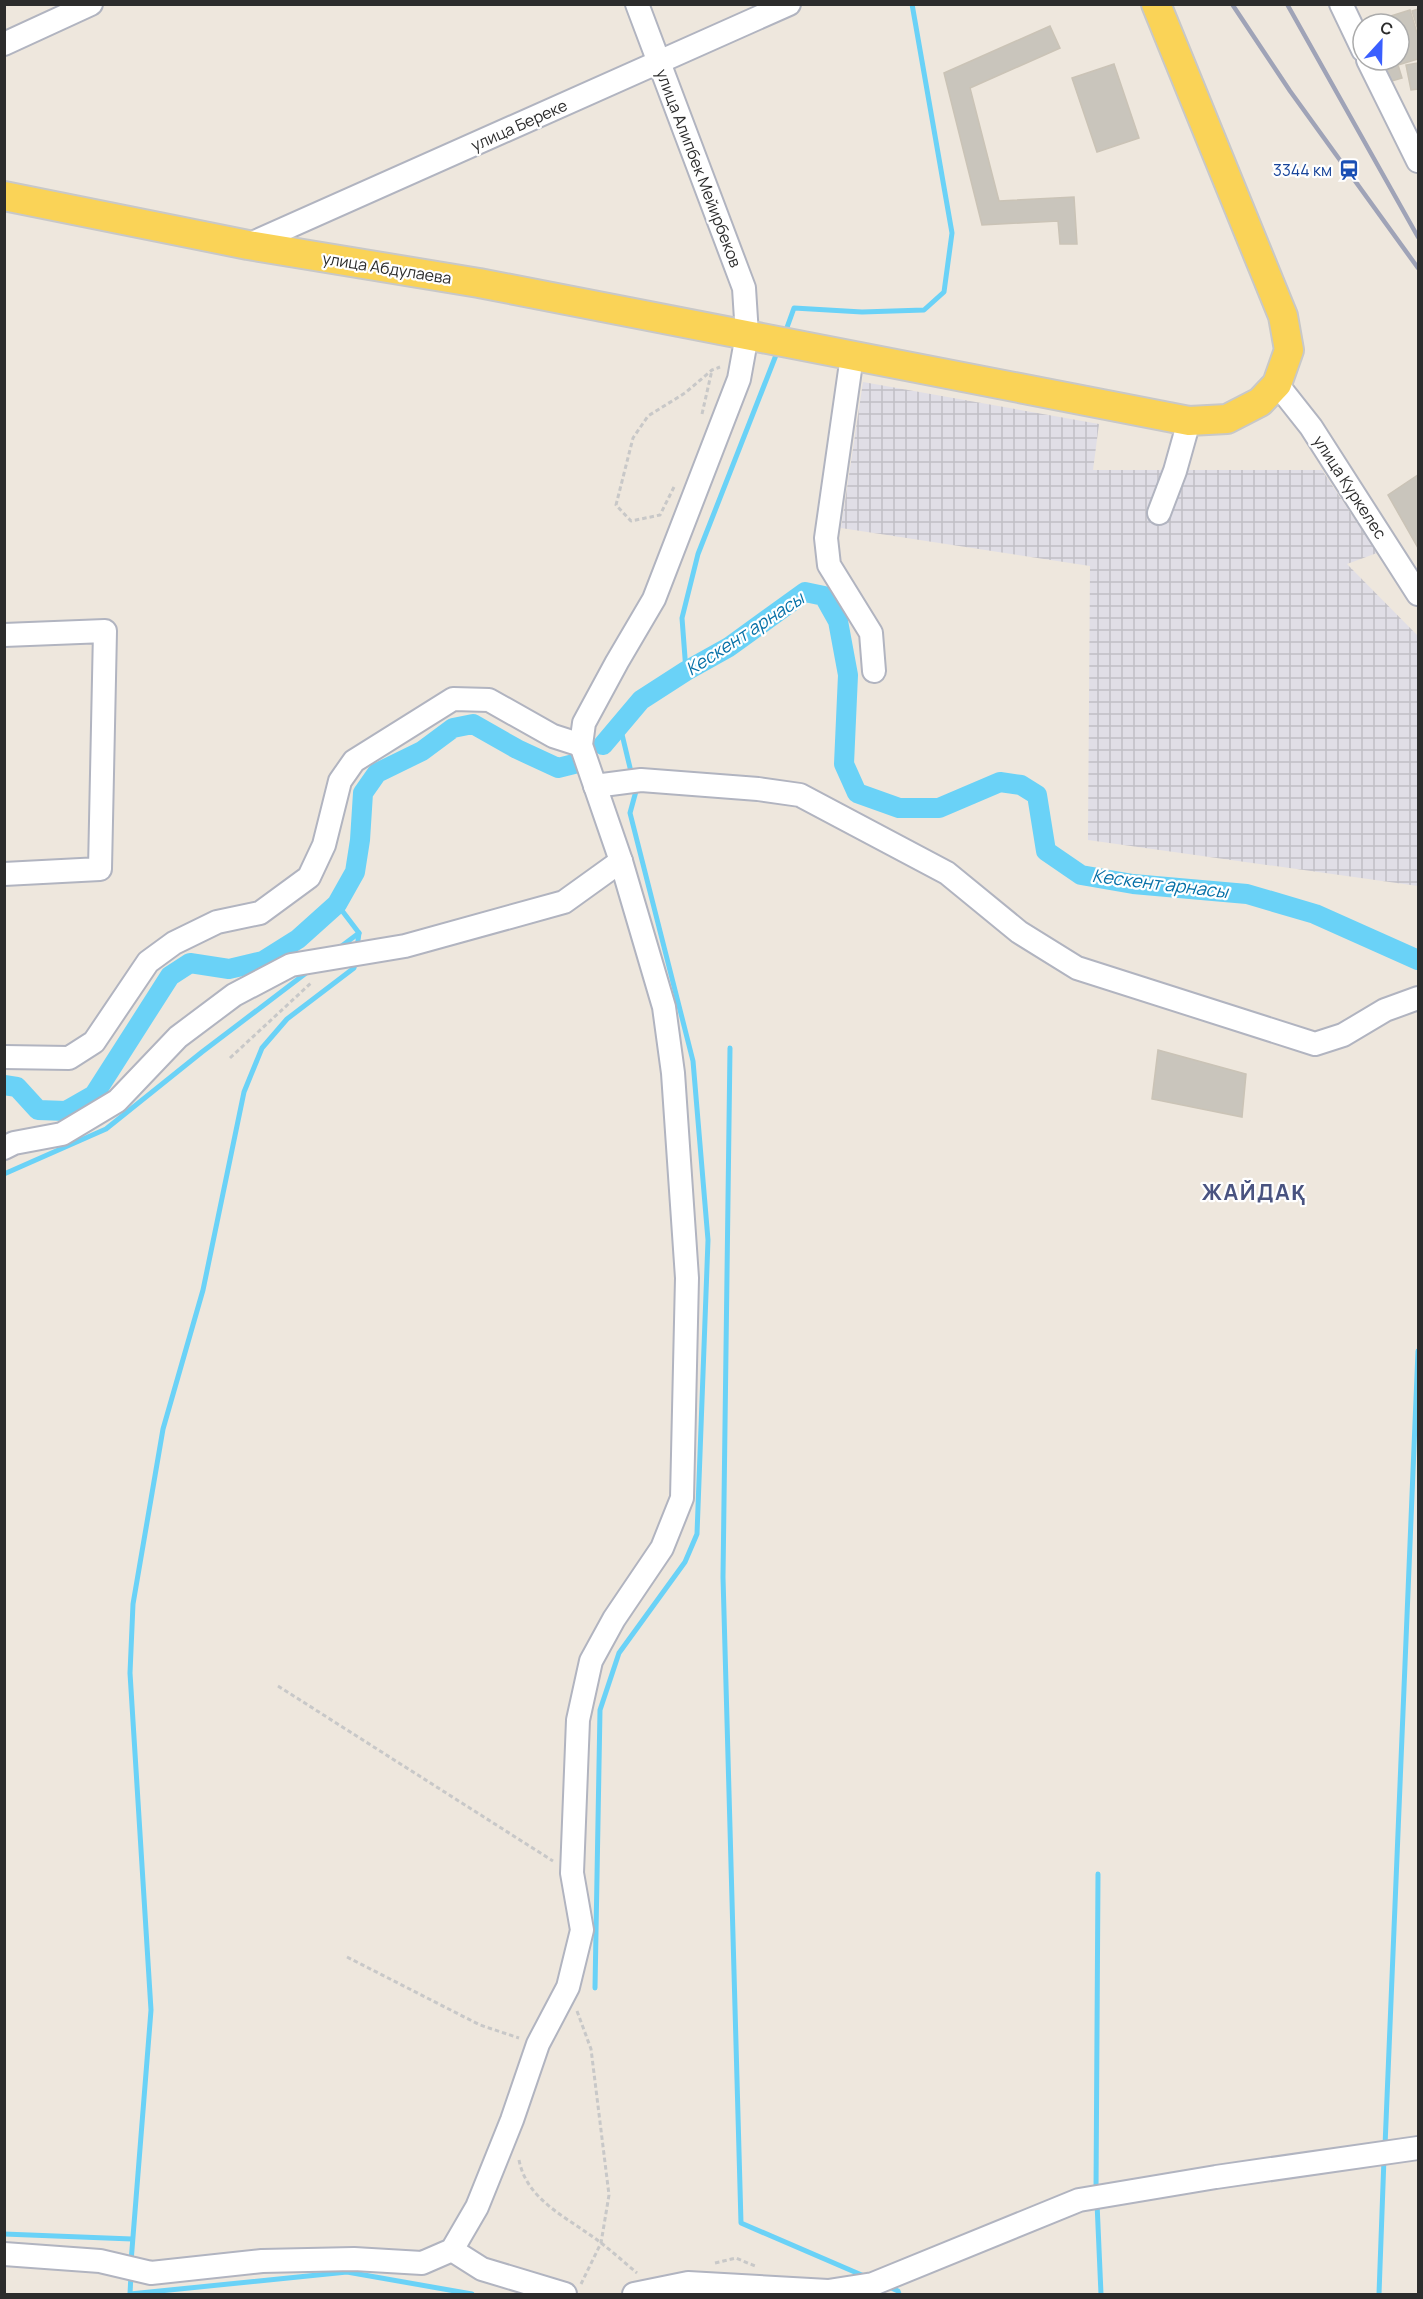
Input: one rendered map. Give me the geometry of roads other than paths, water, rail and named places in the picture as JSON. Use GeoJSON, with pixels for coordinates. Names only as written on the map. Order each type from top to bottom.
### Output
{"type":"FeatureCollection","features":[{"type":"Feature","properties":{"kind":"main road"},"geometry":{"type":"LineString","coordinates":[[1156,4],[1283,316],[1289,350],[1277,384]]}},
{"type":"Feature","properties":{"kind":"main road","name":"улица Абдулаева"},"geometry":{"type":"LineString","coordinates":[[4,196],[248,245],[479,283],[763,344],[852,356],[1189,421],[1227,419],[1260,402],[1277,384]]}},
{"type":"Feature","properties":{"kind":"street"},"geometry":{"type":"LineString","coordinates":[[4,44],[91,4]]}},
{"type":"Feature","properties":{"kind":"street","name":"улица Алипбек Мейирбеков"},"geometry":{"type":"LineString","coordinates":[[581,745],[584,723],[616,662],[654,599],[739,379],[763,344],[637,4]]}},
{"type":"Feature","properties":{"kind":"street","name":"улица Береке"},"geometry":{"type":"LineString","coordinates":[[248,245],[789,4]]}},
{"type":"Feature","properties":{"kind":"street"},"geometry":{"type":"LineString","coordinates":[[1341,4],[1351,25]]}},
{"type":"Feature","properties":{"kind":"street"},"geometry":{"type":"LineString","coordinates":[[1374,72],[1419,161]]}},
{"type":"Feature","properties":{"kind":"street"},"geometry":{"type":"LineString","coordinates":[[852,356],[826,538],[829,565],[871,633],[874,671]]}},
{"type":"Feature","properties":{"kind":"street","name":"улица Куркелес"},"geometry":{"type":"LineString","coordinates":[[1277,384],[1311,427],[1419,594]]}},
{"type":"Feature","properties":{"kind":"street"},"geometry":{"type":"LineString","coordinates":[[1159,513],[1175,471],[1189,421]]}},
{"type":"Feature","properties":{"kind":"street"},"geometry":{"type":"LineString","coordinates":[[4,635],[105,631],[100,868],[4,874]]}},
{"type":"Feature","properties":{"kind":"street"},"geometry":{"type":"LineString","coordinates":[[4,1057],[69,1058],[94,1042],[148,962],[174,943],[217,922],[260,913],[309,877],[324,845],[340,782],[354,761],[453,699],[489,700],[553,736],[581,745],[621,861],[664,1007],[673,1073],[687,1278],[682,1498],[662,1548],[614,1619],[591,1660],[578,1720],[572,1873],[582,1930],[568,1987],[538,2044],[512,2120],[477,2207],[452,2250],[422,2263],[354,2259],[262,2261],[151,2273],[100,2261],[4,2254]]}},
{"type":"Feature","properties":{"kind":"street"},"geometry":{"type":"LineString","coordinates":[[595,786],[634,781],[758,789],[800,795],[947,873],[1019,932],[1077,968],[1315,1044],[1343,1035],[1385,1010],[1419,998]]}},
{"type":"Feature","properties":{"kind":"street"},"geometry":{"type":"LineString","coordinates":[[4,1148],[15,1143],[62,1134],[117,1101],[178,1037],[234,995],[291,965],[405,946],[564,902],[621,861]]}},
{"type":"Feature","properties":{"kind":"street"},"geometry":{"type":"LineString","coordinates":[[645,2292],[688,2283],[828,2291],[873,2284],[1079,2200],[1216,2177],[1419,2148]]}},
{"type":"Feature","properties":{"kind":"street"},"geometry":{"type":"LineString","coordinates":[[452,2250],[482,2269],[573,2289]]}},
{"type":"Feature","properties":{"kind":"waterway"},"geometry":{"type":"LineString","coordinates":[[785,333],[794,308],[862,312],[924,310],[944,292],[952,233],[912,4]]}},
{"type":"Feature","properties":{"kind":"waterway"},"geometry":{"type":"LineString","coordinates":[[686,671],[682,618],[698,554],[778,350]]}},
{"type":"Feature","properties":{"kind":"waterway","name":"Кескент арнасы"},"geometry":{"type":"LineString","coordinates":[[603,745],[641,700],[729,647],[805,592],[824,596],[838,621],[848,675],[844,764],[857,793],[899,808],[939,808],[1000,782],[1021,785],[1037,795],[1046,851],[1081,875],[1133,884],[1247,894],[1315,914],[1418,960]]}},
{"type":"Feature","properties":{"kind":"waterway","name":"Кескент арнасы"},"geometry":{"type":"LineString","coordinates":[[4,1085],[17,1087],[38,1110],[66,1111],[94,1095],[170,976],[190,963],[229,969],[263,961],[298,939],[337,904],[355,872],[363,793],[377,773],[422,751],[453,728],[473,724],[517,749],[558,768],[574,764]]}},
{"type":"Feature","properties":{"kind":"waterway"},"geometry":{"type":"LineString","coordinates":[[620,726],[632,776]]}},
{"type":"Feature","properties":{"kind":"waterway"},"geometry":{"type":"LineString","coordinates":[[595,1988],[600,1710],[619,1653],[685,1562],[697,1534],[708,1240],[693,1061],[630,813],[636,791],[634,785]]}},
{"type":"Feature","properties":{"kind":"waterway"},"geometry":{"type":"LineString","coordinates":[[337,904],[359,933],[357,948]]}},
{"type":"Feature","properties":{"kind":"waterway"},"geometry":{"type":"LineString","coordinates":[[339,948],[359,933]]}},
{"type":"Feature","properties":{"kind":"waterway"},"geometry":{"type":"LineString","coordinates":[[131,2262],[151,2010],[130,1673],[133,1604],[163,1429],[203,1290],[244,1092],[262,1048],[287,1019],[354,968],[356,960]]}},
{"type":"Feature","properties":{"kind":"waterway"},"geometry":{"type":"LineString","coordinates":[[4,1174],[106,1129],[310,970]]}},
{"type":"Feature","properties":{"kind":"waterway"},"geometry":{"type":"LineString","coordinates":[[730,1048],[723,1577],[741,2223],[864,2276]]}},
{"type":"Feature","properties":{"kind":"waterway"},"geometry":{"type":"LineString","coordinates":[[1385,2146],[1418,1351]]}},
{"type":"Feature","properties":{"kind":"waterway"},"geometry":{"type":"LineString","coordinates":[[1096,2191],[1098,1874]]}},
{"type":"Feature","properties":{"kind":"waterway"},"geometry":{"type":"LineString","coordinates":[[1379,2294],[1384,2158]]}},
{"type":"Feature","properties":{"kind":"waterway"},"geometry":{"type":"LineString","coordinates":[[1097,2203],[1101,2294]]}},
{"type":"Feature","properties":{"kind":"waterway"},"geometry":{"type":"LineString","coordinates":[[4,2234],[132,2239]]}},
{"type":"Feature","properties":{"kind":"waterway"},"geometry":{"type":"LineString","coordinates":[[130,2294],[347,2272],[472,2294]]}},
{"type":"Feature","properties":{"kind":"waterway"},"geometry":{"type":"LineString","coordinates":[[130,2294],[131,2274]]}},
{"type":"Feature","properties":{"kind":"waterway"},"geometry":{"type":"LineString","coordinates":[[887,2286],[898,2291],[899,2294]]}},
{"type":"Feature","properties":{"kind":"railway"},"geometry":{"type":"LineString","coordinates":[[1232,4],[1290,91],[1418,268]]}},
{"type":"Feature","properties":{"kind":"railway"},"geometry":{"type":"LineString","coordinates":[[1287,4],[1418,237]]}},
{"type":"Feature","properties":{"kind":"place","name":"3344 км"},"geometry":{"type":"Point","coordinates":[1349,170]}},
{"type":"Feature","properties":{"kind":"district","name":"ЖАЙДАҚ"},"geometry":{"type":"Point","coordinates":[1254,1192]}}]}
